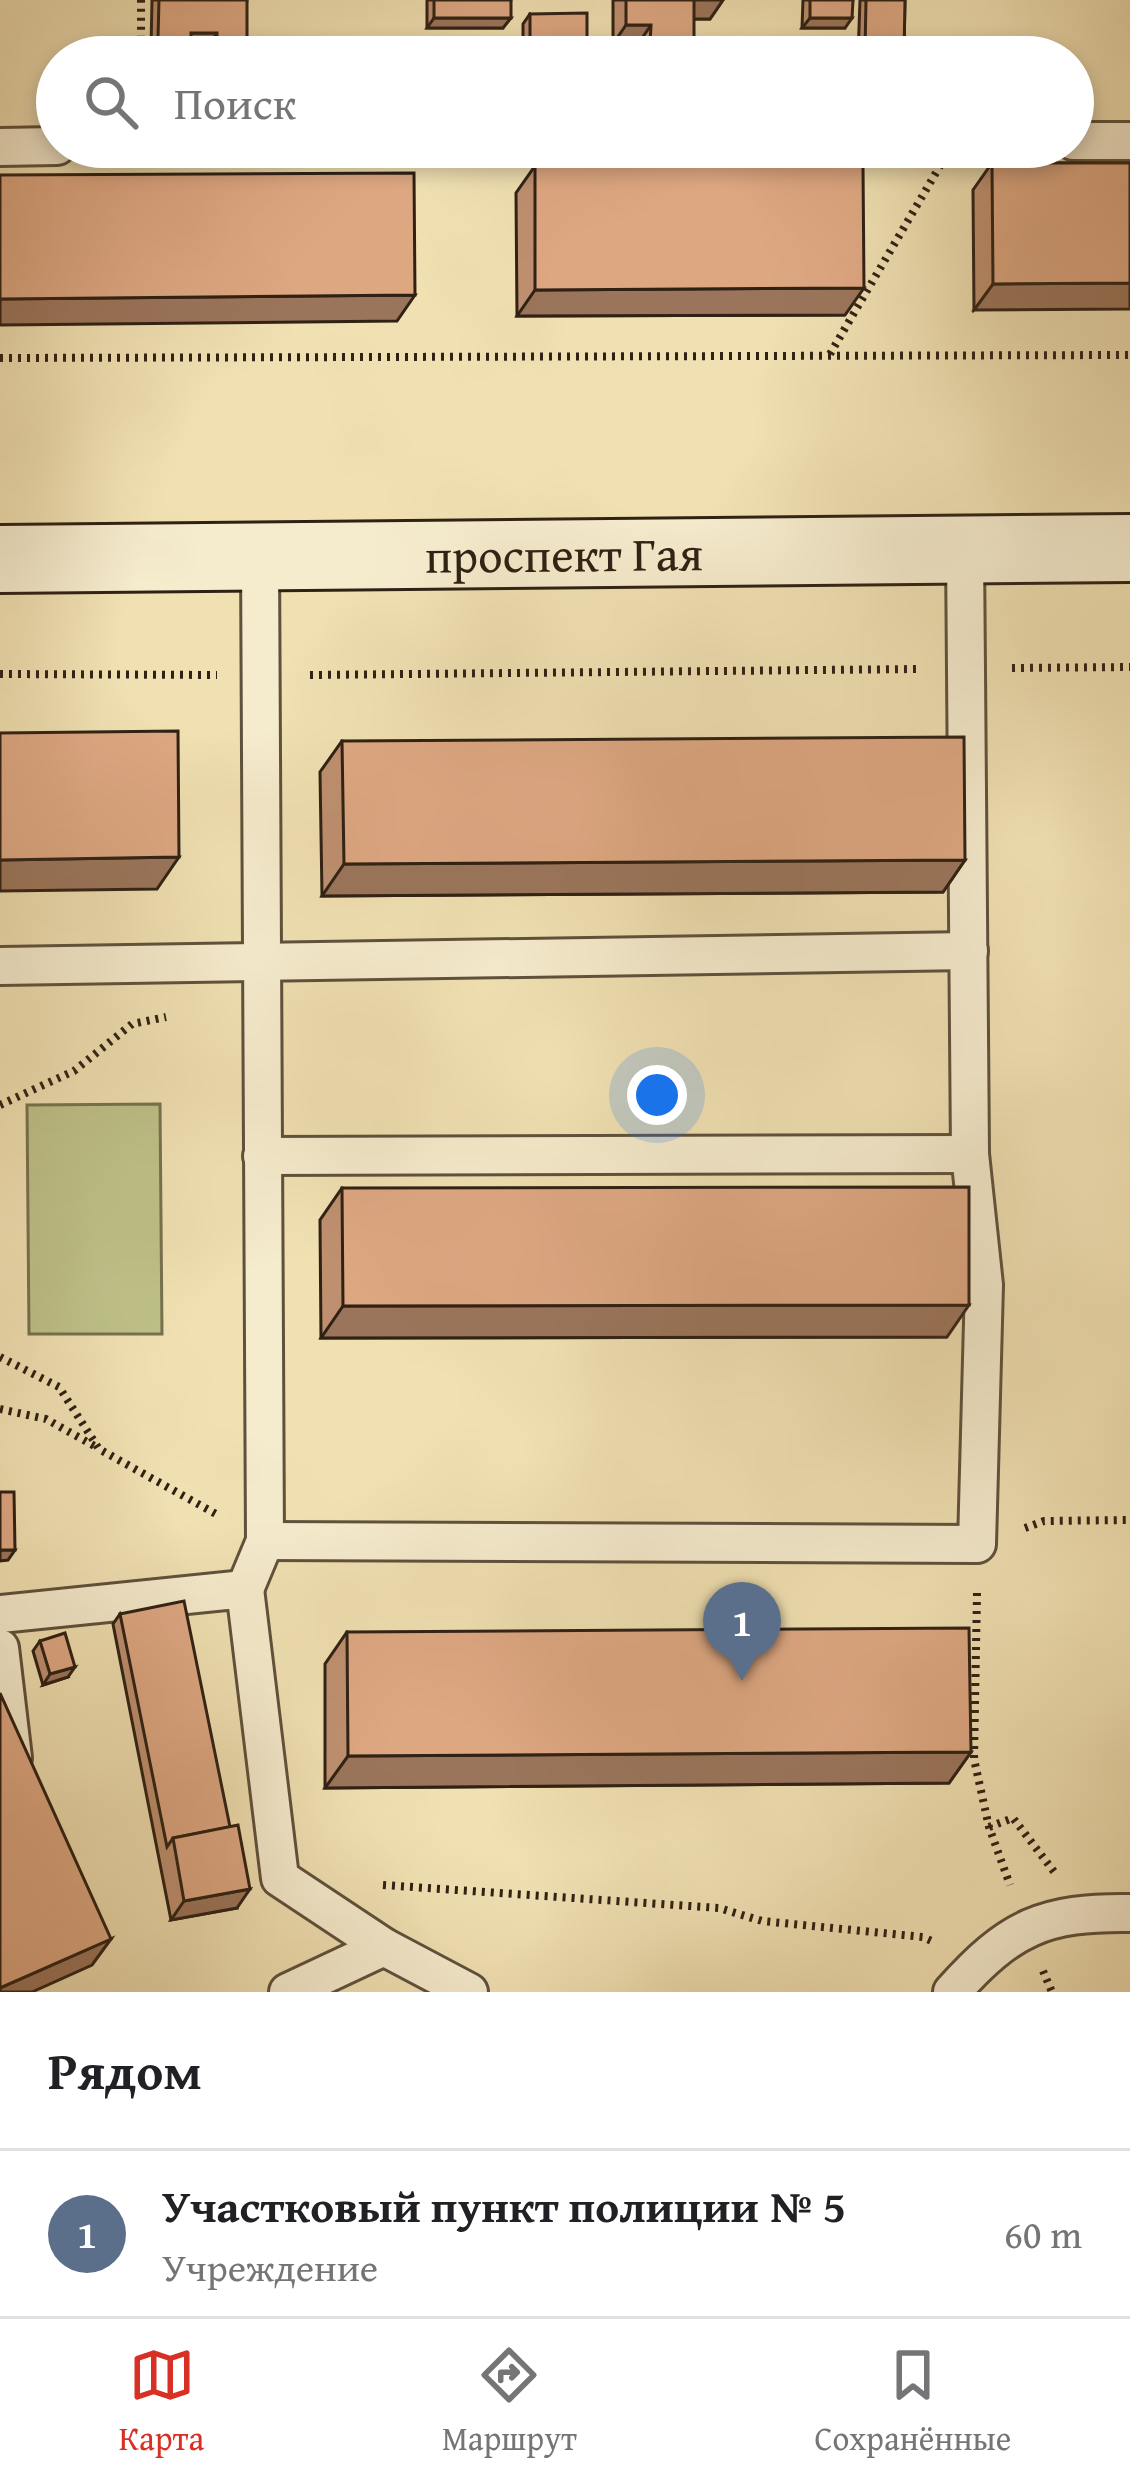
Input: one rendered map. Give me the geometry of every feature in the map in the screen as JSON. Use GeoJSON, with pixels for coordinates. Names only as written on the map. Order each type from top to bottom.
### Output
{"type":"FeatureCollection","features":[{"type":"Feature","properties":{"kind":"main road","name":"проспект Гая"},"geometry":{"type":"LineString","coordinates":[[0,559],[1130,548]]}},
{"type":"Feature","properties":{"kind":"lane"},"geometry":{"type":"LineString","coordinates":[[1094,141],[1130,141]]}},
{"type":"Feature","properties":{"kind":"lane"},"geometry":{"type":"LineString","coordinates":[[0,147],[36,146]]}},
{"type":"Feature","properties":{"kind":"lane"},"geometry":{"type":"LineString","coordinates":[[265,1540],[977,1544],[984,1285],[970,1154],[965,550]]}},
{"type":"Feature","properties":{"kind":"lane"},"geometry":{"type":"LineString","coordinates":[[260,556],[265,1540],[245,1589],[280,1878],[384,1948],[469,1992]]}},
{"type":"Feature","properties":{"kind":"lane"},"geometry":{"type":"LineString","coordinates":[[0,966],[261,979],[969,952]]}},
{"type":"Feature","properties":{"kind":"lane"},"geometry":{"type":"LineString","coordinates":[[262,1156],[970,1154]]}},
{"type":"Feature","properties":{"kind":"lane"},"geometry":{"type":"LineString","coordinates":[[0,1615],[245,1589]]}},
{"type":"Feature","properties":{"kind":"lane"},"geometry":{"type":"LineString","coordinates":[[0,1648],[14,1767]]}},
{"type":"Feature","properties":{"kind":"lane"},"geometry":{"type":"LineString","coordinates":[[952,1992],[980,1961],[1025,1928],[1079,1912],[1130,1913]]}},
{"type":"Feature","properties":{"kind":"lane"},"geometry":{"type":"LineString","coordinates":[[288,1992],[384,1948]]}},
{"type":"Feature","properties":{"kind":"path"},"geometry":{"type":"LineString","coordinates":[[141,0],[141,36]]}},
{"type":"Feature","properties":{"kind":"path"},"geometry":{"type":"LineString","coordinates":[[830,356],[939,168]]}},
{"type":"Feature","properties":{"kind":"path"},"geometry":{"type":"LineString","coordinates":[[0,358],[1130,355]]}},
{"type":"Feature","properties":{"kind":"path"},"geometry":{"type":"LineString","coordinates":[[0,674],[1130,667]]}},
{"type":"Feature","properties":{"kind":"path"},"geometry":{"type":"LineString","coordinates":[[0,1105],[74,1071],[132,1024],[261,979]]}},
{"type":"Feature","properties":{"kind":"path"},"geometry":{"type":"LineString","coordinates":[[0,1358],[59,1388],[99,1449]]}},
{"type":"Feature","properties":{"kind":"path"},"geometry":{"type":"LineString","coordinates":[[0,1409],[46,1419],[265,1540]]}},
{"type":"Feature","properties":{"kind":"path"},"geometry":{"type":"LineString","coordinates":[[1052,1992],[989,1827],[974,1760],[977,1544],[1044,1521],[1130,1520]]}},
{"type":"Feature","properties":{"kind":"path"},"geometry":{"type":"LineString","coordinates":[[989,1827],[1013,1818],[1079,1912]]}},
{"type":"Feature","properties":{"kind":"path"},"geometry":{"type":"LineString","coordinates":[[280,1878],[718,1908],[762,1921],[923,1937],[980,1961]]}},
{"type":"Feature","properties":{"kind":"green space"},"geometry":{"type":"Polygon","coordinates":[[[160,1104],[162,1334],[29,1334],[27,1105],[160,1104]]]}},
{"type":"Feature","properties":{"kind":"building"},"geometry":{"type":"Polygon","coordinates":[[[159,0],[247,0],[247,36],[158,36],[159,0]]]}},
{"type":"Feature","properties":{"kind":"building"},"geometry":{"type":"Polygon","coordinates":[[[434,0],[511,0],[511,18],[434,18],[434,0]]]}},
{"type":"Feature","properties":{"kind":"building"},"geometry":{"type":"Polygon","coordinates":[[[626,0],[694,0],[694,36],[650,36],[651,25],[626,25],[626,0]]]}},
{"type":"Feature","properties":{"kind":"building"},"geometry":{"type":"Polygon","coordinates":[[[810,0],[853,0],[852,18],[810,18],[810,0]]]}},
{"type":"Feature","properties":{"kind":"building"},"geometry":{"type":"Polygon","coordinates":[[[866,0],[905,0],[904,36],[865,36],[866,0]]]}},
{"type":"Feature","properties":{"kind":"building"},"geometry":{"type":"Polygon","coordinates":[[[587,13],[587,36],[530,36],[530,14],[587,13]]]}},
{"type":"Feature","properties":{"kind":"building"},"geometry":{"type":"Polygon","coordinates":[[[1094,163],[1130,163],[1130,283],[993,284],[992,168],[1094,168],[1094,163]]]}},
{"type":"Feature","properties":{"kind":"building"},"geometry":{"type":"Polygon","coordinates":[[[535,168],[863,168],[864,288],[535,290],[535,168]]]}},
{"type":"Feature","properties":{"kind":"building"},"geometry":{"type":"Polygon","coordinates":[[[414,173],[415,295],[0,299],[0,175],[414,173]]]}},
{"type":"Feature","properties":{"kind":"building"},"geometry":{"type":"Polygon","coordinates":[[[178,731],[179,857],[0,860],[0,733],[178,731]]]}},
{"type":"Feature","properties":{"kind":"building"},"geometry":{"type":"Polygon","coordinates":[[[964,737],[965,860],[344,864],[342,741],[964,737]]]}},
{"type":"Feature","properties":{"kind":"building"},"geometry":{"type":"Polygon","coordinates":[[[969,1187],[969,1305],[343,1306],[342,1188],[969,1187]]]}},
{"type":"Feature","properties":{"kind":"building"},"geometry":{"type":"Polygon","coordinates":[[[0,1492],[14,1492],[15,1550],[0,1550],[0,1492]]]}},
{"type":"Feature","properties":{"kind":"building"},"geometry":{"type":"Polygon","coordinates":[[[184,1601],[230,1827],[173,1838],[167,1847],[120,1614],[184,1601]]]}},
{"type":"Feature","properties":{"kind":"building"},"geometry":{"type":"Polygon","coordinates":[[[969,1628],[971,1752],[348,1756],[347,1632],[969,1628]]]}},
{"type":"Feature","properties":{"kind":"building"},"geometry":{"type":"Polygon","coordinates":[[[65,1633],[75,1667],[50,1674],[40,1641],[65,1633]]]}},
{"type":"Feature","properties":{"kind":"building"},"geometry":{"type":"Polygon","coordinates":[[[0,1693],[111,1939],[0,1988],[0,1693]]]}},
{"type":"Feature","properties":{"kind":"building"},"geometry":{"type":"Polygon","coordinates":[[[238,1825],[250,1889],[184,1901],[173,1838],[238,1825]]]}},
{"type":"Feature","properties":{"kind":"place","name":"Участковый пункт полиции № 5"},"geometry":{"type":"Point","coordinates":[742,1681]}}]}
